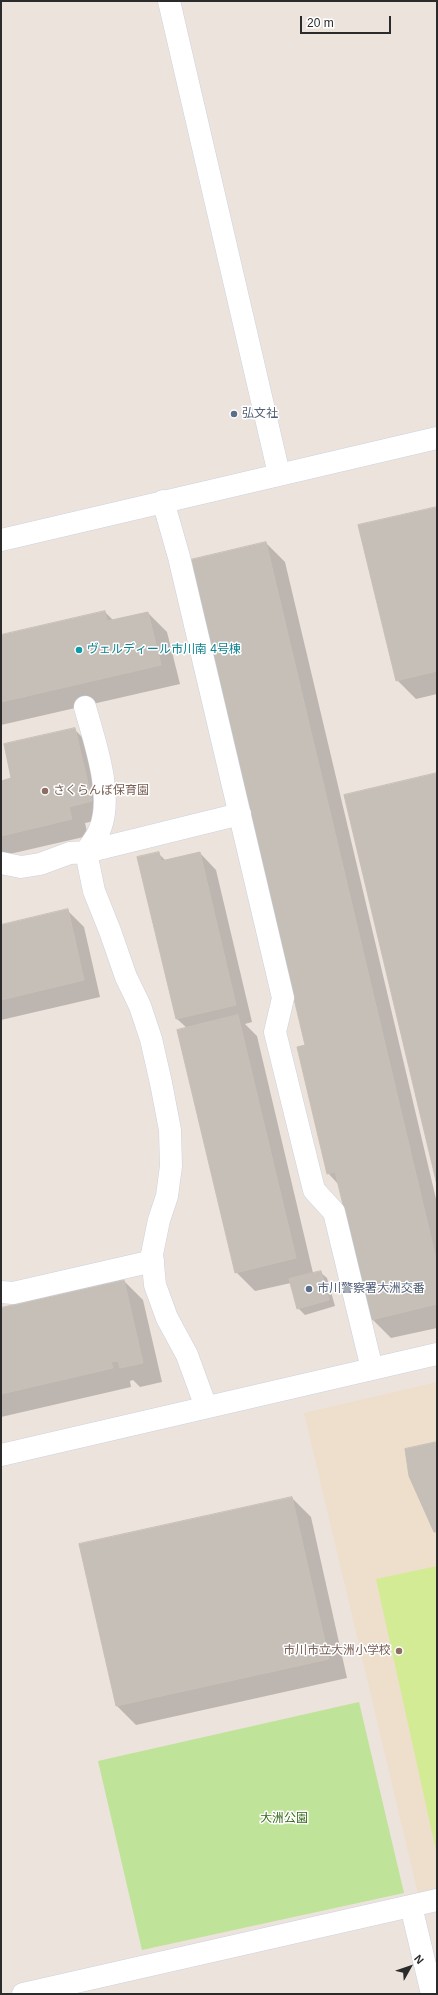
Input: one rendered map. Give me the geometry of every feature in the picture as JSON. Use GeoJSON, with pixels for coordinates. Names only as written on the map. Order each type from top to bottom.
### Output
{"type":"FeatureCollection","features":[{"type":"Feature","properties":{"kind":"street"},"geometry":{"type":"LineString","coordinates":[[169,1],[279,474]]}},
{"type":"Feature","properties":{"kind":"street"},"geometry":{"type":"LineString","coordinates":[[1,540],[162,501],[437,438]]}},
{"type":"Feature","properties":{"kind":"street"},"geometry":{"type":"LineString","coordinates":[[162,501],[179,557],[283,998],[275,1032],[314,1190],[334,1212],[372,1369]]}},
{"type":"Feature","properties":{"kind":"street"},"geometry":{"type":"LineString","coordinates":[[85,707],[100,761],[104,782],[104,803],[100,828],[86,852],[94,891],[151,1039],[170,1130],[171,1166],[167,1196],[159,1220],[152,1254],[155,1285],[168,1318],[187,1355],[206,1407]]}},
{"type":"Feature","properties":{"kind":"street"},"geometry":{"type":"LineString","coordinates":[[1,864],[21,867],[40,864],[70,853],[86,852],[240,814]]}},
{"type":"Feature","properties":{"kind":"street"},"geometry":{"type":"LineString","coordinates":[[1,1292],[13,1293],[152,1261]]}},
{"type":"Feature","properties":{"kind":"street"},"geometry":{"type":"LineString","coordinates":[[1,1455],[437,1354]]}},
{"type":"Feature","properties":{"kind":"street"},"geometry":{"type":"LineString","coordinates":[[23,1994],[437,1900]]}},
{"type":"Feature","properties":{"kind":"street"},"geometry":{"type":"LineString","coordinates":[[411,1906],[432,1994]]}},
{"type":"Feature","properties":{"kind":"shaded area","name":"市川市立大洲小学校"},"geometry":{"type":"Polygon","coordinates":[[[437,1382],[437,1890],[418,1894],[304,1413],[437,1382]]]}},
{"type":"Feature","properties":{"kind":"green space"},"geometry":{"type":"Polygon","coordinates":[[[437,1566],[437,1855],[376,1579],[437,1566]]]}},
{"type":"Feature","properties":{"kind":"green space","name":"大洲公園"},"geometry":{"type":"Polygon","coordinates":[[[359,1702],[404,1893],[142,1950],[98,1761],[359,1702]]]}},
{"type":"Feature","properties":{"kind":"building"},"geometry":{"type":"Polygon","coordinates":[[[437,507],[437,671],[396,681],[358,525],[437,507]]]}},
{"type":"Feature","properties":{"kind":"building"},"geometry":{"type":"Polygon","coordinates":[[[266,542],[437,1263],[437,1304],[371,1320],[335,1172],[327,1174],[297,1047],[305,1045],[190,560],[266,542]]]}},
{"type":"Feature","properties":{"kind":"building","name":"ヴェルディール市川南 4号棟"},"geometry":{"type":"Polygon","coordinates":[[[105,611],[107,621],[148,612],[161,665],[1,702],[1,635],[105,611]]]}},
{"type":"Feature","properties":{"kind":"building","name":"さくらんぼ保育園"},"geometry":{"type":"Polygon","coordinates":[[[75,728],[92,801],[69,807],[72,819],[1,836],[1,781],[11,778],[4,744],[75,728]]]}},
{"type":"Feature","properties":{"kind":"building"},"geometry":{"type":"Polygon","coordinates":[[[437,773],[437,1185],[344,795],[437,773]]]}},
{"type":"Feature","properties":{"kind":"building"},"geometry":{"type":"Polygon","coordinates":[[[159,852],[161,861],[200,852],[236,1005],[176,1019],[137,857],[159,852]]]}},
{"type":"Feature","properties":{"kind":"building"},"geometry":{"type":"Polygon","coordinates":[[[68,909],[84,980],[1,1000],[1,925],[68,909]]]}},
{"type":"Feature","properties":{"kind":"building"},"geometry":{"type":"Polygon","coordinates":[[[238,1015],[296,1258],[235,1273],[177,1030],[238,1015]]]}},
{"type":"Feature","properties":{"kind":"building","name":"市川警察署大洲交番"},"geometry":{"type":"Polygon","coordinates":[[[321,1271],[329,1300],[297,1309],[289,1279],[321,1271]]]}},
{"type":"Feature","properties":{"kind":"building"},"geometry":{"type":"Polygon","coordinates":[[[124,1280],[143,1363],[120,1368],[118,1361],[111,1362],[113,1368],[1,1394],[1,1308],[124,1280]]]}},
{"type":"Feature","properties":{"kind":"building"},"geometry":{"type":"Polygon","coordinates":[[[437,1442],[437,1532],[434,1532],[409,1476],[405,1449],[437,1442]]]}},
{"type":"Feature","properties":{"kind":"building"},"geometry":{"type":"Polygon","coordinates":[[[292,1497],[329,1659],[116,1706],[79,1544],[292,1497]]]}},
{"type":"Feature","properties":{"kind":"place","name":"弘文社"},"geometry":{"type":"Point","coordinates":[234,414]}},
{"type":"Feature","properties":{"kind":"place","name":"ヴェルディール市川南 4号棟"},"geometry":{"type":"Point","coordinates":[79,650]}},
{"type":"Feature","properties":{"kind":"place","name":"さくらんぼ保育園"},"geometry":{"type":"Point","coordinates":[45,791]}},
{"type":"Feature","properties":{"kind":"place","name":"市川警察署大洲交番"},"geometry":{"type":"Point","coordinates":[309,1289]}},
{"type":"Feature","properties":{"kind":"place","name":"市川市立大洲小学校"},"geometry":{"type":"Point","coordinates":[399,1651]}}]}
